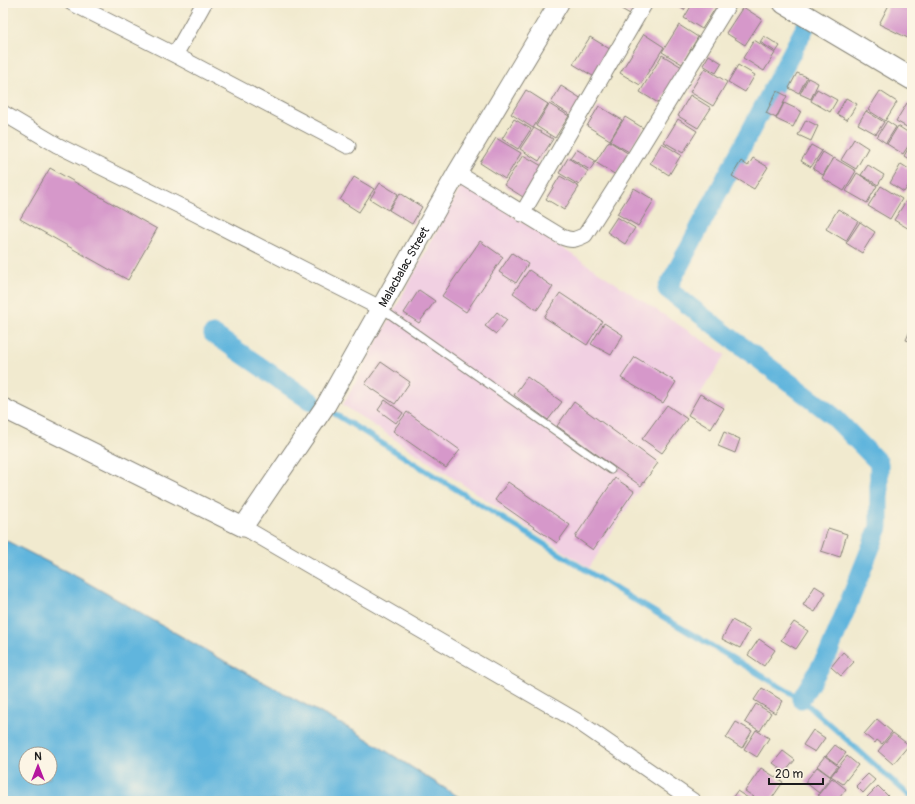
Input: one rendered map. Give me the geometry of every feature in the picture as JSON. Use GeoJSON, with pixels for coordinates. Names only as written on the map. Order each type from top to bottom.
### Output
{"type":"FeatureCollection","features":[{"type":"Feature","properties":{"kind":"main road"},"geometry":{"type":"LineString","coordinates":[[784,3],[912,78]]}},
{"type":"Feature","properties":{"kind":"street"},"geometry":{"type":"LineString","coordinates":[[72,3],[175,55],[348,146]]}},
{"type":"Feature","properties":{"kind":"street"},"geometry":{"type":"LineString","coordinates":[[175,55],[204,3]]}},
{"type":"Feature","properties":{"kind":"street","name":"Malacbalac Street"},"geometry":{"type":"LineString","coordinates":[[243,527],[326,404],[457,172],[558,3]]}},
{"type":"Feature","properties":{"kind":"street"},"geometry":{"type":"LineString","coordinates":[[522,214],[645,3]]}},
{"type":"Feature","properties":{"kind":"street"},"geometry":{"type":"LineString","coordinates":[[457,172],[522,214],[562,237],[570,240],[577,239],[585,235],[729,3]]}},
{"type":"Feature","properties":{"kind":"street"},"geometry":{"type":"LineString","coordinates":[[3,113],[57,145],[380,308]]}},
{"type":"Feature","properties":{"kind":"street"},"geometry":{"type":"LineString","coordinates":[[3,408],[243,527],[577,721],[693,801]]}},
{"type":"Feature","properties":{"kind":"lane"},"geometry":{"type":"LineString","coordinates":[[380,308],[611,470]]}},
{"type":"Feature","properties":{"kind":"shaded area"},"geometry":{"type":"Polygon","coordinates":[[[463,183],[725,355],[589,568],[343,405],[463,183]]]}},
{"type":"Feature","properties":{"kind":"water"},"geometry":{"type":"Polygon","coordinates":[[[3,539],[81,579],[228,663],[356,732],[465,801],[3,801],[3,539]]]}},
{"type":"Feature","properties":{"kind":"building"},"geometry":{"type":"Polygon","coordinates":[[[611,3],[637,3],[630,14],[611,3]]]}},
{"type":"Feature","properties":{"kind":"building"},"geometry":{"type":"Polygon","coordinates":[[[673,3],[688,3],[684,10],[673,3]]]}},
{"type":"Feature","properties":{"kind":"building"},"geometry":{"type":"Polygon","coordinates":[[[693,3],[718,4],[702,29],[684,18],[693,3]]]}},
{"type":"Feature","properties":{"kind":"building"},"geometry":{"type":"Polygon","coordinates":[[[890,3],[912,3],[912,40],[879,24],[890,3]]]}},
{"type":"Feature","properties":{"kind":"building"},"geometry":{"type":"Polygon","coordinates":[[[743,7],[762,19],[745,45],[726,33],[743,7]]]}},
{"type":"Feature","properties":{"kind":"building"},"geometry":{"type":"Polygon","coordinates":[[[679,25],[698,37],[682,64],[662,52],[679,25]]]}},
{"type":"Feature","properties":{"kind":"building"},"geometry":{"type":"Polygon","coordinates":[[[644,34],[664,47],[640,85],[620,73],[644,34]]]}},
{"type":"Feature","properties":{"kind":"building"},"geometry":{"type":"Polygon","coordinates":[[[764,36],[780,46],[776,52],[760,42],[764,36]]]}},
{"type":"Feature","properties":{"kind":"building"},"geometry":{"type":"Polygon","coordinates":[[[590,37],[613,51],[596,78],[573,64],[590,37]]]}},
{"type":"Feature","properties":{"kind":"building"},"geometry":{"type":"Polygon","coordinates":[[[754,40],[775,53],[764,71],[743,58],[754,40]]]}},
{"type":"Feature","properties":{"kind":"building"},"geometry":{"type":"Polygon","coordinates":[[[662,55],[682,67],[660,104],[640,92],[662,55]]]}},
{"type":"Feature","properties":{"kind":"building"},"geometry":{"type":"Polygon","coordinates":[[[709,55],[722,63],[716,73],[703,65],[709,55]]]}},
{"type":"Feature","properties":{"kind":"building"},"geometry":{"type":"Polygon","coordinates":[[[738,65],[755,75],[745,92],[728,82],[738,65]]]}},
{"type":"Feature","properties":{"kind":"building"},"geometry":{"type":"Polygon","coordinates":[[[705,68],[727,82],[713,106],[690,92],[705,68]]]}},
{"type":"Feature","properties":{"kind":"building"},"geometry":{"type":"Polygon","coordinates":[[[797,73],[807,77],[799,93],[789,88],[797,73]]]}},
{"type":"Feature","properties":{"kind":"building"},"geometry":{"type":"Polygon","coordinates":[[[808,78],[818,83],[811,99],[800,94],[808,78]]]}},
{"type":"Feature","properties":{"kind":"building"},"geometry":{"type":"Polygon","coordinates":[[[561,86],[582,99],[572,116],[551,103],[561,86]]]}},
{"type":"Feature","properties":{"kind":"building"},"geometry":{"type":"Polygon","coordinates":[[[817,89],[837,100],[830,112],[811,101],[817,89]]]}},
{"type":"Feature","properties":{"kind":"building"},"geometry":{"type":"Polygon","coordinates":[[[526,90],[548,104],[533,128],[511,114],[526,90]]]}},
{"type":"Feature","properties":{"kind":"building"},"geometry":{"type":"Polygon","coordinates":[[[777,91],[787,96],[776,118],[766,113],[777,91]]]}},
{"type":"Feature","properties":{"kind":"building"},"geometry":{"type":"Polygon","coordinates":[[[880,91],[897,102],[885,121],[868,110],[880,91]]]}},
{"type":"Feature","properties":{"kind":"building"},"geometry":{"type":"Polygon","coordinates":[[[690,95],[711,108],[698,128],[678,116],[690,95]]]}},
{"type":"Feature","properties":{"kind":"building"},"geometry":{"type":"Polygon","coordinates":[[[846,98],[857,104],[847,120],[837,114],[846,98]]]}},
{"type":"Feature","properties":{"kind":"building"},"geometry":{"type":"Polygon","coordinates":[[[784,103],[801,111],[793,127],[776,119],[784,103]]]}},
{"type":"Feature","properties":{"kind":"building"},"geometry":{"type":"Polygon","coordinates":[[[907,103],[912,106],[912,130],[896,121],[907,103]]]}},
{"type":"Feature","properties":{"kind":"building"},"geometry":{"type":"Polygon","coordinates":[[[549,104],[569,116],[555,138],[536,126],[549,104]]]}},
{"type":"Feature","properties":{"kind":"building"},"geometry":{"type":"Polygon","coordinates":[[[599,106],[622,120],[610,140],[587,126],[599,106]]]}},
{"type":"Feature","properties":{"kind":"building"},"geometry":{"type":"Polygon","coordinates":[[[866,111],[884,122],[876,134],[858,124],[866,111]]]}},
{"type":"Feature","properties":{"kind":"building"},"geometry":{"type":"Polygon","coordinates":[[[625,117],[643,128],[629,152],[610,141],[625,117]]]}},
{"type":"Feature","properties":{"kind":"building"},"geometry":{"type":"Polygon","coordinates":[[[514,119],[531,129],[518,149],[502,139],[514,119]]]}},
{"type":"Feature","properties":{"kind":"building"},"geometry":{"type":"Polygon","coordinates":[[[678,119],[697,131],[683,153],[664,142],[678,119]]]}},
{"type":"Feature","properties":{"kind":"building"},"geometry":{"type":"Polygon","coordinates":[[[806,120],[818,126],[811,141],[798,135],[806,120]]]}},
{"type":"Feature","properties":{"kind":"building"},"geometry":{"type":"Polygon","coordinates":[[[887,121],[896,127],[886,143],[877,137],[887,121]]]}},
{"type":"Feature","properties":{"kind":"building"},"geometry":{"type":"Polygon","coordinates":[[[898,126],[912,135],[912,140],[903,154],[887,144],[898,126]]]}},
{"type":"Feature","properties":{"kind":"building"},"geometry":{"type":"Polygon","coordinates":[[[534,128],[553,139],[539,161],[520,149],[534,128]]]}},
{"type":"Feature","properties":{"kind":"building"},"geometry":{"type":"Polygon","coordinates":[[[496,138],[521,153],[505,179],[480,163],[496,138]]]}},
{"type":"Feature","properties":{"kind":"building"},"geometry":{"type":"Polygon","coordinates":[[[854,139],[868,148],[856,169],[841,160],[854,139]]]}},
{"type":"Feature","properties":{"kind":"building"},"geometry":{"type":"Polygon","coordinates":[[[609,141],[629,154],[616,175],[595,162],[590,170],[570,158],[576,149],[596,161],[609,141]]]}},
{"type":"Feature","properties":{"kind":"building"},"geometry":{"type":"Polygon","coordinates":[[[912,142],[912,161],[904,156],[912,142]]]}},
{"type":"Feature","properties":{"kind":"building"},"geometry":{"type":"Polygon","coordinates":[[[662,143],[681,155],[669,175],[650,163],[662,143]]]}},
{"type":"Feature","properties":{"kind":"building"},"geometry":{"type":"Polygon","coordinates":[[[811,145],[822,151],[811,167],[801,161],[811,145]]]}},
{"type":"Feature","properties":{"kind":"building"},"geometry":{"type":"Polygon","coordinates":[[[823,152],[833,158],[823,175],[813,169],[823,152]]]}},
{"type":"Feature","properties":{"kind":"building"},"geometry":{"type":"Polygon","coordinates":[[[523,155],[542,166],[523,197],[504,185],[523,155]]]}},
{"type":"Feature","properties":{"kind":"building"},"geometry":{"type":"Polygon","coordinates":[[[568,158],[588,171],[579,185],[559,173],[568,158]]]}},
{"type":"Feature","properties":{"kind":"building"},"geometry":{"type":"Polygon","coordinates":[[[753,158],[768,167],[754,189],[732,176],[741,161],[748,166],[753,158]]]}},
{"type":"Feature","properties":{"kind":"building"},"geometry":{"type":"Polygon","coordinates":[[[834,158],[856,171],[844,191],[822,178],[834,158]]]}},
{"type":"Feature","properties":{"kind":"building"},"geometry":{"type":"Polygon","coordinates":[[[901,164],[912,171],[912,180],[904,192],[890,183],[901,164]]]}},
{"type":"Feature","properties":{"kind":"building"},"geometry":{"type":"Polygon","coordinates":[[[868,165],[884,175],[878,185],[861,175],[868,165]]]}},
{"type":"Feature","properties":{"kind":"building"},"geometry":{"type":"Polygon","coordinates":[[[50,168],[157,229],[128,280],[20,219],[50,168]]]}},
{"type":"Feature","properties":{"kind":"building"},"geometry":{"type":"Polygon","coordinates":[[[857,173],[877,186],[867,203],[846,191],[857,173]]]}},
{"type":"Feature","properties":{"kind":"building"},"geometry":{"type":"Polygon","coordinates":[[[560,176],[579,187],[564,210],[546,199],[560,176]]]}},
{"type":"Feature","properties":{"kind":"building"},"geometry":{"type":"Polygon","coordinates":[[[354,177],[374,189],[359,212],[340,200],[354,177]]]}},
{"type":"Feature","properties":{"kind":"building"},"geometry":{"type":"Polygon","coordinates":[[[380,183],[398,194],[388,210],[370,199],[380,183]]]}},
{"type":"Feature","properties":{"kind":"building"},"geometry":{"type":"Polygon","coordinates":[[[881,186],[902,199],[890,219],[868,206],[881,186]]]}},
{"type":"Feature","properties":{"kind":"building"},"geometry":{"type":"Polygon","coordinates":[[[634,188],[654,200],[638,226],[617,214],[634,188]]]}},
{"type":"Feature","properties":{"kind":"building"},"geometry":{"type":"Polygon","coordinates":[[[400,193],[422,207],[412,224],[389,210],[400,193]]]}},
{"type":"Feature","properties":{"kind":"building"},"geometry":{"type":"Polygon","coordinates":[[[906,201],[912,205],[911,230],[894,220],[906,201]]]}},
{"type":"Feature","properties":{"kind":"building"},"geometry":{"type":"Polygon","coordinates":[[[838,209],[858,221],[846,241],[826,229],[838,209]]]}},
{"type":"Feature","properties":{"kind":"building"},"geometry":{"type":"Polygon","coordinates":[[[617,217],[635,228],[625,244],[607,232],[617,217]]]}},
{"type":"Feature","properties":{"kind":"building"},"geometry":{"type":"Polygon","coordinates":[[[860,222],[875,232],[862,253],[846,243],[860,222]]]}},
{"type":"Feature","properties":{"kind":"building"},"geometry":{"type":"Polygon","coordinates":[[[480,241],[503,257],[466,312],[442,296],[480,241]]]}},
{"type":"Feature","properties":{"kind":"building"},"geometry":{"type":"Polygon","coordinates":[[[512,253],[528,264],[516,283],[499,272],[512,253]]]}},
{"type":"Feature","properties":{"kind":"building"},"geometry":{"type":"Polygon","coordinates":[[[529,270],[553,287],[537,310],[513,293],[529,270]]]}},
{"type":"Feature","properties":{"kind":"building"},"geometry":{"type":"Polygon","coordinates":[[[419,290],[435,301],[419,323],[404,313],[419,290]]]}},
{"type":"Feature","properties":{"kind":"building"},"geometry":{"type":"Polygon","coordinates":[[[560,293],[602,321],[587,345],[544,317],[560,293]]]}},
{"type":"Feature","properties":{"kind":"building"},"geometry":{"type":"Polygon","coordinates":[[[497,312],[507,320],[496,334],[485,326],[497,312]]]}},
{"type":"Feature","properties":{"kind":"building"},"geometry":{"type":"Polygon","coordinates":[[[604,323],[623,335],[611,355],[591,344],[604,323]]]}},
{"type":"Feature","properties":{"kind":"building"},"geometry":{"type":"Polygon","coordinates":[[[912,326],[912,342],[906,340],[912,326]]]}},
{"type":"Feature","properties":{"kind":"building"},"geometry":{"type":"Polygon","coordinates":[[[635,357],[676,382],[663,403],[621,378],[635,357]]]}},
{"type":"Feature","properties":{"kind":"building"},"geometry":{"type":"Polygon","coordinates":[[[381,362],[410,382],[395,404],[365,384],[381,362]]]}},
{"type":"Feature","properties":{"kind":"building"},"geometry":{"type":"Polygon","coordinates":[[[527,377],[562,402],[548,420],[514,395],[527,377]]]}},
{"type":"Feature","properties":{"kind":"building"},"geometry":{"type":"Polygon","coordinates":[[[700,394],[724,408],[711,429],[688,415],[700,394]]]}},
{"type":"Feature","properties":{"kind":"building"},"geometry":{"type":"Polygon","coordinates":[[[385,400],[403,413],[396,423],[378,410],[385,400]]]}},
{"type":"Feature","properties":{"kind":"building"},"geometry":{"type":"Polygon","coordinates":[[[574,402],[658,463],[641,486],[557,426],[574,402]]]}},
{"type":"Feature","properties":{"kind":"building"},"geometry":{"type":"Polygon","coordinates":[[[667,405],[687,419],[662,453],[642,439],[667,405]]]}},
{"type":"Feature","properties":{"kind":"building"},"geometry":{"type":"Polygon","coordinates":[[[407,412],[460,450],[446,468],[393,431],[407,412]]]}},
{"type":"Feature","properties":{"kind":"building"},"geometry":{"type":"Polygon","coordinates":[[[724,432],[740,439],[735,453],[718,446],[724,432]]]}},
{"type":"Feature","properties":{"kind":"building"},"geometry":{"type":"Polygon","coordinates":[[[615,478],[634,491],[593,550],[575,537],[615,478]]]}},
{"type":"Feature","properties":{"kind":"building"},"geometry":{"type":"Polygon","coordinates":[[[508,482],[570,525],[557,543],[495,500],[508,482]]]}},
{"type":"Feature","properties":{"kind":"building"},"geometry":{"type":"Polygon","coordinates":[[[828,528],[847,534],[840,557],[821,551],[828,528]]]}},
{"type":"Feature","properties":{"kind":"building"},"geometry":{"type":"Polygon","coordinates":[[[815,586],[826,593],[815,612],[803,605],[815,586]]]}},
{"type":"Feature","properties":{"kind":"building"},"geometry":{"type":"Polygon","coordinates":[[[732,620],[750,630],[740,648],[722,639],[732,620]]]}},
{"type":"Feature","properties":{"kind":"building"},"geometry":{"type":"Polygon","coordinates":[[[794,622],[808,631],[796,649],[781,640],[794,622]]]}},
{"type":"Feature","properties":{"kind":"building"},"geometry":{"type":"Polygon","coordinates":[[[759,639],[775,650],[764,666],[748,655],[759,639]]]}},
{"type":"Feature","properties":{"kind":"building"},"geometry":{"type":"Polygon","coordinates":[[[843,652],[854,662],[841,676],[831,667],[843,652]]]}},
{"type":"Feature","properties":{"kind":"building"},"geometry":{"type":"Polygon","coordinates":[[[762,688],[783,701],[775,713],[754,700],[762,688]]]}},
{"type":"Feature","properties":{"kind":"building"},"geometry":{"type":"Polygon","coordinates":[[[756,704],[771,713],[760,731],[745,722],[756,704]]]}},
{"type":"Feature","properties":{"kind":"building"},"geometry":{"type":"Polygon","coordinates":[[[877,719],[892,732],[882,744],[877,740],[875,743],[864,734],[877,719]]]}},
{"type":"Feature","properties":{"kind":"building"},"geometry":{"type":"Polygon","coordinates":[[[736,722],[752,731],[742,748],[726,738],[736,722]]]}},
{"type":"Feature","properties":{"kind":"building"},"geometry":{"type":"Polygon","coordinates":[[[756,730],[769,738],[757,757],[744,749],[756,730]]]}},
{"type":"Feature","properties":{"kind":"building"},"geometry":{"type":"Polygon","coordinates":[[[813,730],[825,738],[815,752],[803,745],[813,730]]]}},
{"type":"Feature","properties":{"kind":"building"},"geometry":{"type":"Polygon","coordinates":[[[893,733],[909,745],[893,764],[878,751],[893,733]]]}},
{"type":"Feature","properties":{"kind":"building"},"geometry":{"type":"Polygon","coordinates":[[[835,745],[846,753],[837,764],[826,756],[835,745]]]}},
{"type":"Feature","properties":{"kind":"building"},"geometry":{"type":"Polygon","coordinates":[[[783,751],[795,760],[785,772],[773,763],[783,751]]]}},
{"type":"Feature","properties":{"kind":"building"},"geometry":{"type":"Polygon","coordinates":[[[825,756],[838,766],[830,776],[817,766],[825,756]]]}},
{"type":"Feature","properties":{"kind":"building"},"geometry":{"type":"Polygon","coordinates":[[[847,756],[858,765],[843,784],[831,776],[847,756]]]}},
{"type":"Feature","properties":{"kind":"building"},"geometry":{"type":"Polygon","coordinates":[[[817,767],[831,777],[819,793],[805,782],[817,767]]]}},
{"type":"Feature","properties":{"kind":"building"},"geometry":{"type":"Polygon","coordinates":[[[761,768],[783,782],[770,801],[760,801],[745,791],[761,768]]]}},
{"type":"Feature","properties":{"kind":"building"},"geometry":{"type":"Polygon","coordinates":[[[868,774],[875,780],[863,793],[856,786],[868,774]]]}},
{"type":"Feature","properties":{"kind":"building"},"geometry":{"type":"Polygon","coordinates":[[[832,778],[846,789],[837,801],[825,801],[818,795],[832,778]]]}},
{"type":"Feature","properties":{"kind":"building"},"geometry":{"type":"Polygon","coordinates":[[[878,786],[889,797],[885,801],[872,801],[867,797],[878,786]]]}},
{"type":"Feature","properties":{"kind":"building"},"geometry":{"type":"Polygon","coordinates":[[[737,791],[753,801],[730,801],[737,791]]]}},
{"type":"Feature","properties":{"kind":"waterway"},"geometry":{"type":"LineString","coordinates":[[801,699],[829,652],[879,527],[879,463],[832,415],[667,289],[810,18]]}},
{"type":"Feature","properties":{"kind":"waterway"},"geometry":{"type":"LineString","coordinates":[[213,334],[312,402]]}},
{"type":"Feature","properties":{"kind":"waterway"},"geometry":{"type":"LineString","coordinates":[[335,414],[621,592],[801,699],[912,798]]}}]}
